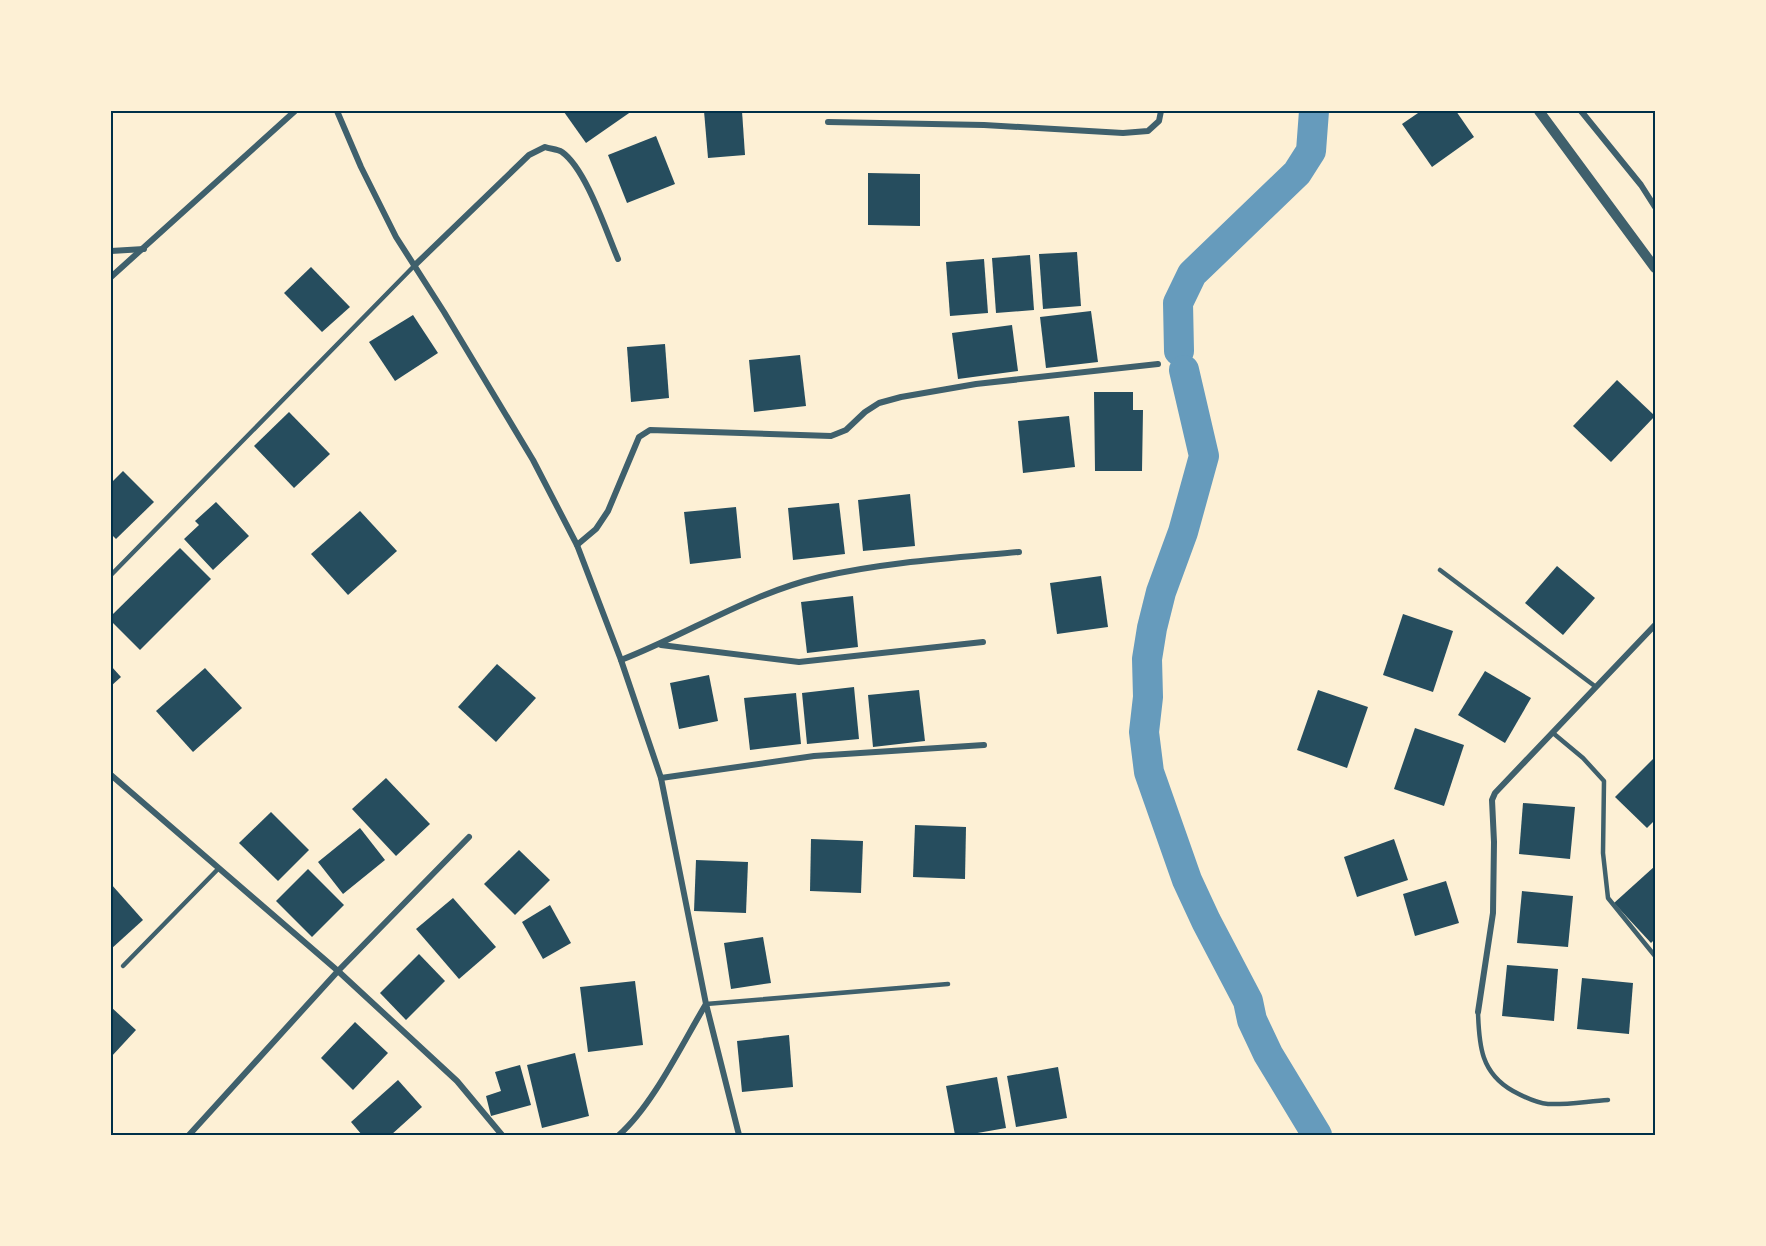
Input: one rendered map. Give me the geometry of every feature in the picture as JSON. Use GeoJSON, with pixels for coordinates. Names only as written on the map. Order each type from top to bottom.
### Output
{"type":"FeatureCollection","features":[{"type":"Feature","properties":{"kind":"street"},"geometry":{"type":"LineString","coordinates":[[111,277],[296,111]]}},
{"type":"Feature","properties":{"kind":"street"},"geometry":{"type":"LineString","coordinates":[[337,111],[361,167],[396,237],[533,460],[577,545],[621,660],[661,778],[706,1004],[739,1135]]}},
{"type":"Feature","properties":{"kind":"street"},"geometry":{"type":"LineString","coordinates":[[828,122],[984,125],[1123,133],[1148,130],[1160,121],[1161,111]]}},
{"type":"Feature","properties":{"kind":"street"},"geometry":{"type":"LineString","coordinates":[[1539,111],[1653,262]]}},
{"type":"Feature","properties":{"kind":"street"},"geometry":{"type":"LineString","coordinates":[[1581,111],[1641,185],[1655,207]]}},
{"type":"Feature","properties":{"kind":"street"},"geometry":{"type":"LineString","coordinates":[[414,266],[529,155],[544,147],[560,151],[573,162],[618,259]]}},
{"type":"Feature","properties":{"kind":"street"},"geometry":{"type":"LineString","coordinates":[[111,251],[144,249]]}},
{"type":"Feature","properties":{"kind":"street"},"geometry":{"type":"LineString","coordinates":[[577,545],[596,528],[608,511],[639,437],[650,430],[831,436],[846,430],[865,412],[879,403],[901,397],[976,384],[1158,364]]}},
{"type":"Feature","properties":{"kind":"street"},"geometry":{"type":"LineString","coordinates":[[621,660],[661,645],[752,600],[818,578],[879,566],[1019,552]]}},
{"type":"Feature","properties":{"kind":"street"},"geometry":{"type":"LineString","coordinates":[[1478,1012],[1493,914],[1492,800],[1495,793],[1655,625]]}},
{"type":"Feature","properties":{"kind":"street"},"geometry":{"type":"LineString","coordinates":[[661,645],[799,662],[983,642]]}},
{"type":"Feature","properties":{"kind":"street"},"geometry":{"type":"LineString","coordinates":[[661,778],[814,756],[984,745]]}},
{"type":"Feature","properties":{"kind":"street"},"geometry":{"type":"LineString","coordinates":[[111,775],[338,971],[457,1081],[502,1135]]}},
{"type":"Feature","properties":{"kind":"street"},"geometry":{"type":"LineString","coordinates":[[189,1135],[338,971],[469,837]]}},
{"type":"Feature","properties":{"kind":"street"},"geometry":{"type":"LineString","coordinates":[[619,1135],[659,1084],[706,1004]]}},
{"type":"Feature","properties":{"kind":"lane"},"geometry":{"type":"LineString","coordinates":[[111,575],[414,266]]}},
{"type":"Feature","properties":{"kind":"lane"},"geometry":{"type":"LineString","coordinates":[[1440,570],[1596,687]]}},
{"type":"Feature","properties":{"kind":"lane"},"geometry":{"type":"LineString","coordinates":[[1553,733],[1583,758],[1604,781],[1603,853],[1608,898],[1655,956]]}},
{"type":"Feature","properties":{"kind":"lane"},"geometry":{"type":"LineString","coordinates":[[123,966],[219,868]]}},
{"type":"Feature","properties":{"kind":"lane"},"geometry":{"type":"LineString","coordinates":[[706,1004],[948,984]]}},
{"type":"Feature","properties":{"kind":"lane"},"geometry":{"type":"LineString","coordinates":[[1478,1012],[1478,1038],[1485,1066],[1502,1085],[1526,1098],[1548,1104],[1608,1100]]}},
{"type":"Feature","properties":{"kind":"building"},"geometry":{"type":"Polygon","coordinates":[[[565,111],[632,111],[586,143],[565,111]]]}},
{"type":"Feature","properties":{"kind":"building"},"geometry":{"type":"Polygon","coordinates":[[[704,111],[742,111],[745,155],[708,158],[704,111]]]}},
{"type":"Feature","properties":{"kind":"building"},"geometry":{"type":"Polygon","coordinates":[[[1421,111],[1456,111],[1474,137],[1432,167],[1402,124],[1421,111]]]}},
{"type":"Feature","properties":{"kind":"building"},"geometry":{"type":"Polygon","coordinates":[[[656,136],[675,184],[627,203],[608,155],[656,136]]]}},
{"type":"Feature","properties":{"kind":"building"},"geometry":{"type":"Polygon","coordinates":[[[868,173],[920,174],[920,226],[868,225],[868,173]]]}},
{"type":"Feature","properties":{"kind":"building"},"geometry":{"type":"Polygon","coordinates":[[[1077,252],[1081,306],[1043,309],[1039,254],[1077,252]]]}},
{"type":"Feature","properties":{"kind":"building"},"geometry":{"type":"Polygon","coordinates":[[[1030,255],[1034,310],[996,313],[992,258],[1030,255]]]}},
{"type":"Feature","properties":{"kind":"building"},"geometry":{"type":"Polygon","coordinates":[[[984,259],[988,313],[950,316],[946,262],[984,259]]]}},
{"type":"Feature","properties":{"kind":"building"},"geometry":{"type":"Polygon","coordinates":[[[311,267],[350,307],[322,332],[284,293],[311,267]]]}},
{"type":"Feature","properties":{"kind":"building"},"geometry":{"type":"Polygon","coordinates":[[[1091,311],[1098,362],[1046,368],[1040,317],[1091,311]]]}},
{"type":"Feature","properties":{"kind":"building"},"geometry":{"type":"Polygon","coordinates":[[[413,315],[438,353],[395,381],[369,342],[413,315]]]}},
{"type":"Feature","properties":{"kind":"building"},"geometry":{"type":"Polygon","coordinates":[[[1012,325],[1018,371],[958,379],[952,333],[1012,325]]]}},
{"type":"Feature","properties":{"kind":"building"},"geometry":{"type":"Polygon","coordinates":[[[665,344],[669,398],[631,402],[627,347],[665,344]]]}},
{"type":"Feature","properties":{"kind":"building"},"geometry":{"type":"Polygon","coordinates":[[[800,355],[806,406],[754,412],[749,360],[800,355]]]}},
{"type":"Feature","properties":{"kind":"building"},"geometry":{"type":"Polygon","coordinates":[[[1617,380],[1655,416],[1611,462],[1573,426],[1617,380]]]}},
{"type":"Feature","properties":{"kind":"building"},"geometry":{"type":"Polygon","coordinates":[[[1094,392],[1133,392],[1133,410],[1143,410],[1142,471],[1095,471],[1094,392]]]}},
{"type":"Feature","properties":{"kind":"building"},"geometry":{"type":"Polygon","coordinates":[[[289,412],[330,454],[294,488],[254,446],[289,412]]]}},
{"type":"Feature","properties":{"kind":"building"},"geometry":{"type":"Polygon","coordinates":[[[1069,416],[1075,467],[1023,473],[1018,421],[1069,416]]]}},
{"type":"Feature","properties":{"kind":"building"},"geometry":{"type":"Polygon","coordinates":[[[123,471],[154,502],[116,539],[111,534],[111,483],[123,471]]]}},
{"type":"Feature","properties":{"kind":"building"},"geometry":{"type":"Polygon","coordinates":[[[910,494],[915,546],[863,551],[858,500],[910,494]]]}},
{"type":"Feature","properties":{"kind":"building"},"geometry":{"type":"Polygon","coordinates":[[[216,502],[249,536],[213,570],[184,539],[199,525],[195,521],[216,502]]]}},
{"type":"Feature","properties":{"kind":"building"},"geometry":{"type":"Polygon","coordinates":[[[839,503],[845,554],[793,560],[788,508],[839,503]]]}},
{"type":"Feature","properties":{"kind":"building"},"geometry":{"type":"Polygon","coordinates":[[[736,507],[741,558],[690,564],[684,512],[736,507]]]}},
{"type":"Feature","properties":{"kind":"building"},"geometry":{"type":"Polygon","coordinates":[[[360,511],[397,551],[348,595],[311,554],[360,511]]]}},
{"type":"Feature","properties":{"kind":"building"},"geometry":{"type":"Polygon","coordinates":[[[180,548],[211,579],[140,650],[111,621],[111,616],[180,548]]]}},
{"type":"Feature","properties":{"kind":"building"},"geometry":{"type":"Polygon","coordinates":[[[1557,566],[1595,598],[1563,635],[1525,603],[1557,566]]]}},
{"type":"Feature","properties":{"kind":"building"},"geometry":{"type":"Polygon","coordinates":[[[1101,576],[1108,627],[1057,634],[1050,583],[1101,576]]]}},
{"type":"Feature","properties":{"kind":"building"},"geometry":{"type":"Polygon","coordinates":[[[853,596],[858,647],[807,653],[801,602],[853,596]]]}},
{"type":"Feature","properties":{"kind":"building"},"geometry":{"type":"Polygon","coordinates":[[[1403,614],[1453,631],[1433,692],[1383,675],[1403,614]]]}},
{"type":"Feature","properties":{"kind":"building"},"geometry":{"type":"Polygon","coordinates":[[[497,664],[536,698],[496,742],[458,707],[497,664]]]}},
{"type":"Feature","properties":{"kind":"building"},"geometry":{"type":"Polygon","coordinates":[[[111,666],[121,677],[111,686],[111,666]]]}},
{"type":"Feature","properties":{"kind":"building"},"geometry":{"type":"Polygon","coordinates":[[[205,668],[242,708],[193,752],[156,711],[205,668]]]}},
{"type":"Feature","properties":{"kind":"building"},"geometry":{"type":"Polygon","coordinates":[[[1485,671],[1531,698],[1505,743],[1458,715],[1485,671]]]}},
{"type":"Feature","properties":{"kind":"building"},"geometry":{"type":"Polygon","coordinates":[[[709,675],[718,721],[679,729],[670,683],[709,675]]]}},
{"type":"Feature","properties":{"kind":"building"},"geometry":{"type":"Polygon","coordinates":[[[854,687],[859,739],[807,744],[802,693],[854,687]]]}},
{"type":"Feature","properties":{"kind":"building"},"geometry":{"type":"Polygon","coordinates":[[[919,690],[925,741],[873,747],[868,695],[919,690]]]}},
{"type":"Feature","properties":{"kind":"building"},"geometry":{"type":"Polygon","coordinates":[[[1318,690],[1368,707],[1347,768],[1297,750],[1318,690]]]}},
{"type":"Feature","properties":{"kind":"building"},"geometry":{"type":"Polygon","coordinates":[[[796,693],[801,744],[750,750],[744,698],[796,693]]]}},
{"type":"Feature","properties":{"kind":"building"},"geometry":{"type":"Polygon","coordinates":[[[1415,728],[1464,745],[1444,806],[1394,789],[1415,728]]]}},
{"type":"Feature","properties":{"kind":"building"},"geometry":{"type":"Polygon","coordinates":[[[1655,757],[1655,820],[1647,828],[1615,797],[1655,757]]]}},
{"type":"Feature","properties":{"kind":"building"},"geometry":{"type":"Polygon","coordinates":[[[386,778],[430,824],[396,856],[352,809],[386,778]]]}},
{"type":"Feature","properties":{"kind":"building"},"geometry":{"type":"Polygon","coordinates":[[[1523,803],[1575,807],[1570,859],[1519,854],[1523,803]]]}},
{"type":"Feature","properties":{"kind":"building"},"geometry":{"type":"Polygon","coordinates":[[[271,812],[309,850],[278,881],[239,843],[271,812]]]}},
{"type":"Feature","properties":{"kind":"building"},"geometry":{"type":"Polygon","coordinates":[[[915,825],[966,827],[965,879],[913,877],[915,825]]]}},
{"type":"Feature","properties":{"kind":"building"},"geometry":{"type":"Polygon","coordinates":[[[360,828],[385,860],[343,894],[318,862],[360,828]]]}},
{"type":"Feature","properties":{"kind":"building"},"geometry":{"type":"Polygon","coordinates":[[[811,839],[863,841],[861,893],[810,891],[811,839]]]}},
{"type":"Feature","properties":{"kind":"building"},"geometry":{"type":"Polygon","coordinates":[[[1394,839],[1408,880],[1357,897],[1344,857],[1394,839]]]}},
{"type":"Feature","properties":{"kind":"building"},"geometry":{"type":"Polygon","coordinates":[[[519,850],[550,880],[515,915],[484,884],[519,850]]]}},
{"type":"Feature","properties":{"kind":"building"},"geometry":{"type":"Polygon","coordinates":[[[696,860],[748,862],[746,913],[694,911],[696,860]]]}},
{"type":"Feature","properties":{"kind":"building"},"geometry":{"type":"Polygon","coordinates":[[[1655,866],[1655,939],[1651,943],[1614,903],[1655,866]]]}},
{"type":"Feature","properties":{"kind":"building"},"geometry":{"type":"Polygon","coordinates":[[[308,869],[344,905],[312,937],[276,901],[308,869]]]}},
{"type":"Feature","properties":{"kind":"building"},"geometry":{"type":"Polygon","coordinates":[[[1446,881],[1459,923],[1415,936],[1403,894],[1446,881]]]}},
{"type":"Feature","properties":{"kind":"building"},"geometry":{"type":"Polygon","coordinates":[[[111,884],[143,920],[111,949],[111,884]]]}},
{"type":"Feature","properties":{"kind":"building"},"geometry":{"type":"Polygon","coordinates":[[[1522,891],[1573,896],[1568,947],[1517,943],[1522,891]]]}},
{"type":"Feature","properties":{"kind":"building"},"geometry":{"type":"Polygon","coordinates":[[[453,898],[496,947],[459,979],[416,929],[453,898]]]}},
{"type":"Feature","properties":{"kind":"building"},"geometry":{"type":"Polygon","coordinates":[[[550,905],[571,943],[543,959],[522,922],[550,905]]]}},
{"type":"Feature","properties":{"kind":"building"},"geometry":{"type":"Polygon","coordinates":[[[763,937],[771,983],[731,989],[724,943],[763,937]]]}},
{"type":"Feature","properties":{"kind":"building"},"geometry":{"type":"Polygon","coordinates":[[[419,954],[445,981],[406,1020],[380,993],[419,954]]]}},
{"type":"Feature","properties":{"kind":"building"},"geometry":{"type":"Polygon","coordinates":[[[1507,965],[1558,969],[1554,1021],[1502,1016],[1507,965]]]}},
{"type":"Feature","properties":{"kind":"building"},"geometry":{"type":"Polygon","coordinates":[[[1582,978],[1633,983],[1629,1034],[1577,1029],[1582,978]]]}},
{"type":"Feature","properties":{"kind":"building"},"geometry":{"type":"Polygon","coordinates":[[[635,981],[643,1045],[588,1052],[580,987],[635,981]]]}},
{"type":"Feature","properties":{"kind":"building"},"geometry":{"type":"Polygon","coordinates":[[[111,1007],[136,1030],[111,1057],[111,1007]]]}},
{"type":"Feature","properties":{"kind":"building"},"geometry":{"type":"Polygon","coordinates":[[[355,1022],[388,1053],[353,1090],[321,1058],[355,1022]]]}},
{"type":"Feature","properties":{"kind":"building"},"geometry":{"type":"Polygon","coordinates":[[[789,1035],[793,1087],[742,1092],[737,1041],[789,1035]]]}},
{"type":"Feature","properties":{"kind":"building"},"geometry":{"type":"Polygon","coordinates":[[[575,1053],[589,1116],[542,1128],[527,1065],[575,1053]]]}},
{"type":"Feature","properties":{"kind":"building"},"geometry":{"type":"Polygon","coordinates":[[[520,1065],[531,1105],[491,1116],[486,1096],[501,1091],[495,1072],[520,1065]]]}},
{"type":"Feature","properties":{"kind":"building"},"geometry":{"type":"Polygon","coordinates":[[[1058,1067],[1067,1118],[1016,1127],[1007,1076],[1058,1067]]]}},
{"type":"Feature","properties":{"kind":"building"},"geometry":{"type":"Polygon","coordinates":[[[997,1077],[1006,1128],[955,1135],[946,1086],[997,1077]]]}},
{"type":"Feature","properties":{"kind":"building"},"geometry":{"type":"Polygon","coordinates":[[[398,1080],[422,1107],[391,1135],[362,1135],[351,1122],[398,1080]]]}},
{"type":"Feature","properties":{"kind":"waterway"},"geometry":{"type":"LineString","coordinates":[[1179,351],[1178,303],[1192,274],[1297,173],[1311,151],[1314,111]]}},
{"type":"Feature","properties":{"kind":"waterway"},"geometry":{"type":"LineString","coordinates":[[1184,370],[1204,456],[1183,532],[1161,592],[1152,628],[1147,659],[1148,697],[1144,732],[1149,772],[1187,880],[1248,1001],[1252,1020],[1268,1054],[1317,1135]]}}]}
